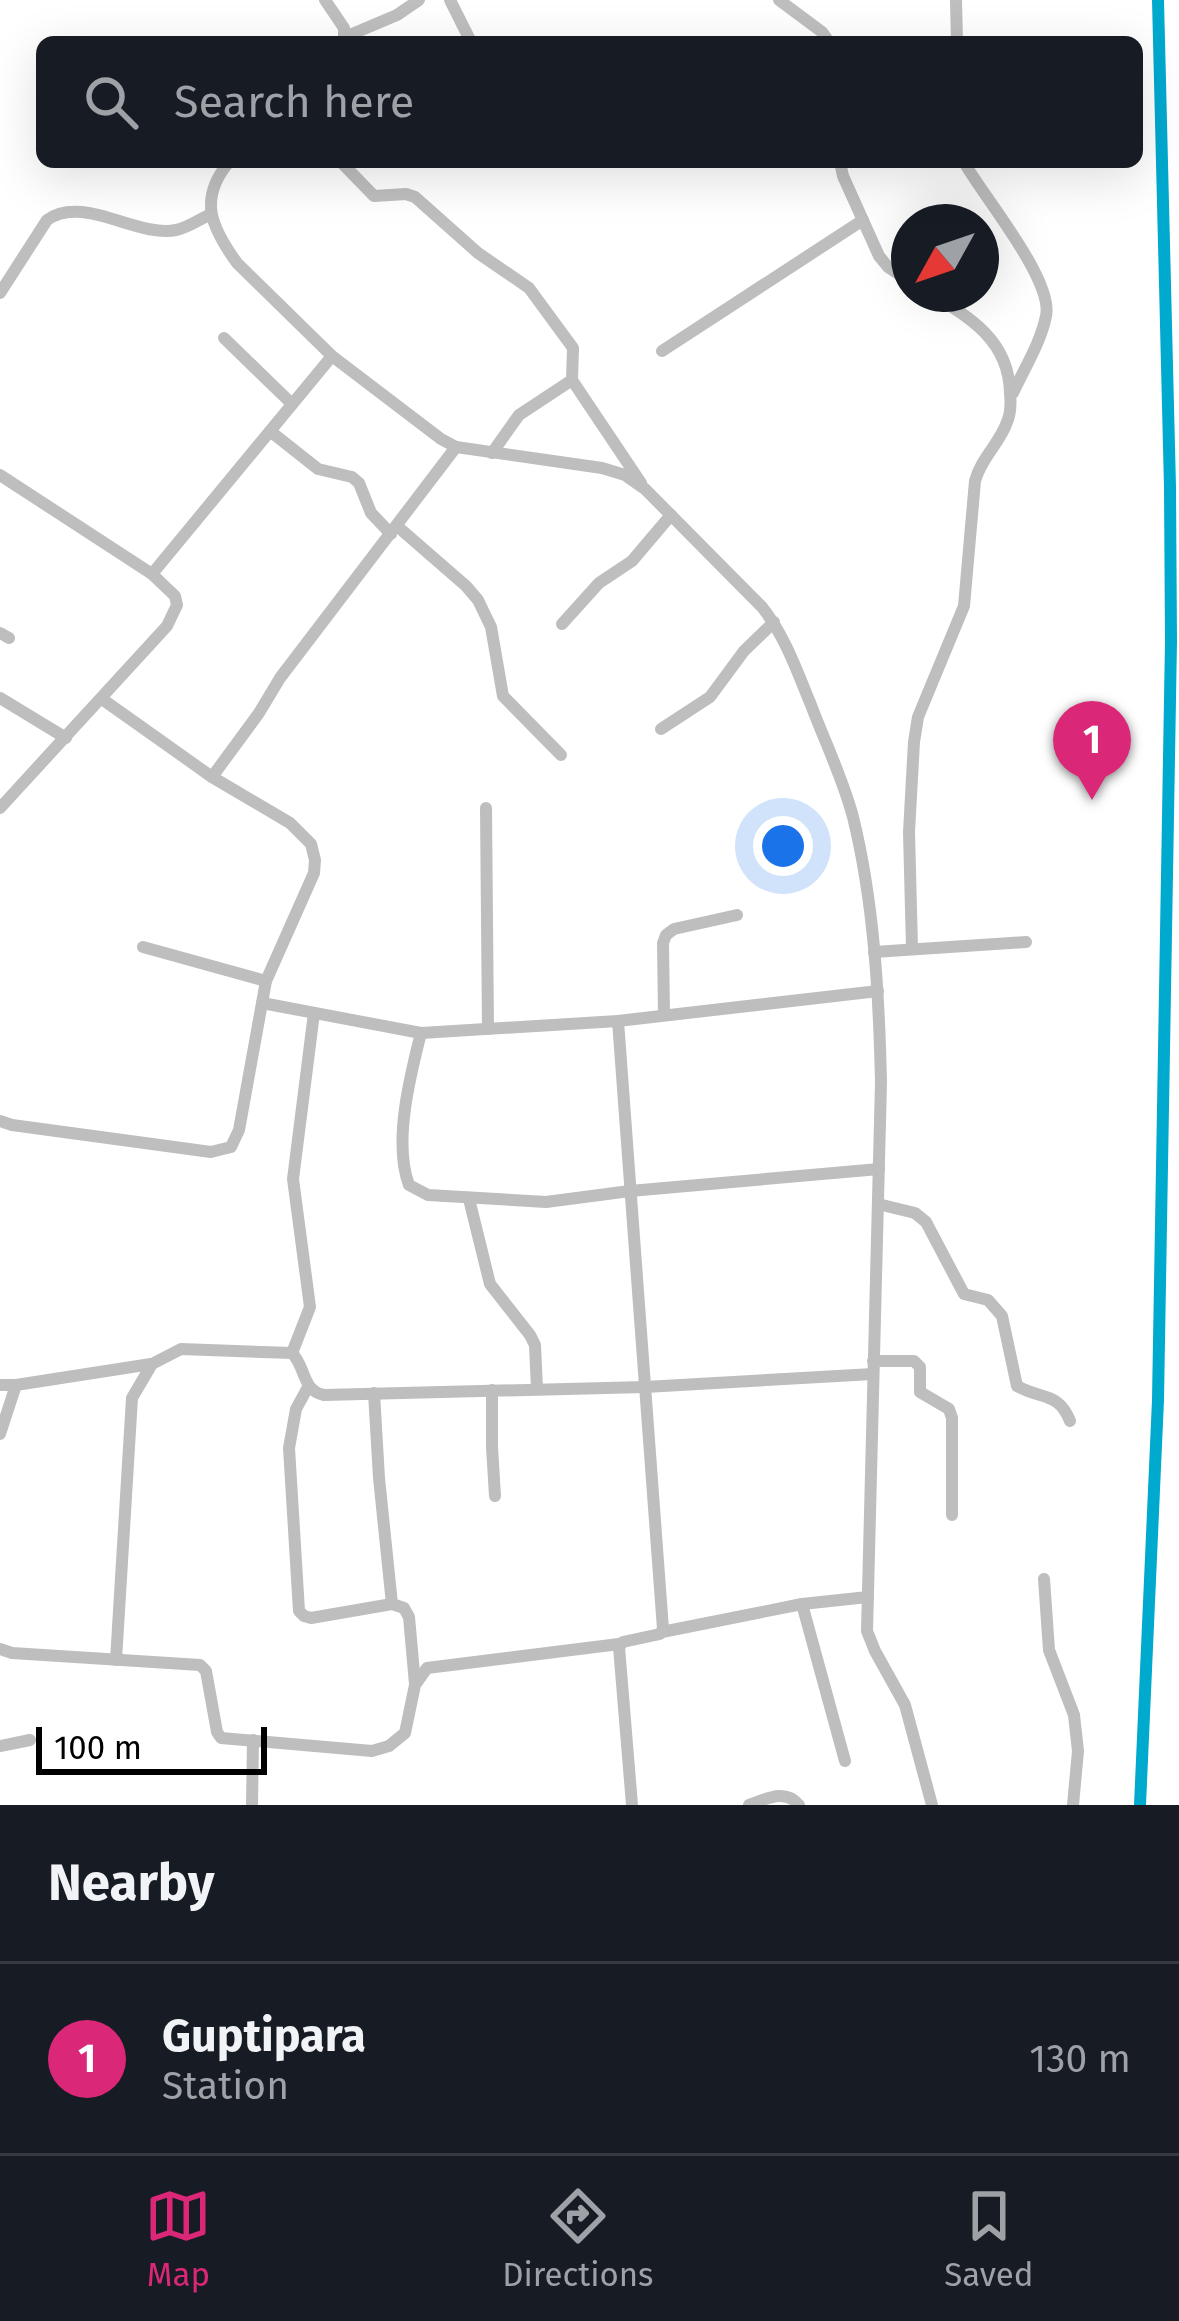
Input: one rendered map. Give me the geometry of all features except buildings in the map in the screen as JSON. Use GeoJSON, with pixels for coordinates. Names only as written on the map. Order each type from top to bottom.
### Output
{"type":"FeatureCollection","features":[{"type":"Feature","properties":{"kind":"street"},"geometry":{"type":"LineString","coordinates":[[325,0],[339,17],[344,36]]}},
{"type":"Feature","properties":{"kind":"street"},"geometry":{"type":"LineString","coordinates":[[352,36],[419,0]]}},
{"type":"Feature","properties":{"kind":"street"},"geometry":{"type":"LineString","coordinates":[[450,0],[468,36]]}},
{"type":"Feature","properties":{"kind":"street"},"geometry":{"type":"LineString","coordinates":[[779,0],[825,36]]}},
{"type":"Feature","properties":{"kind":"street"},"geometry":{"type":"LineString","coordinates":[[956,0],[957,36]]}},
{"type":"Feature","properties":{"kind":"street"},"geometry":{"type":"LineString","coordinates":[[224,168],[211,191],[211,214],[225,246],[332,356],[456,447],[625,475],[645,489],[762,607],[797,671],[852,813],[874,952],[881,1082],[870,1640],[904,1705],[932,1805]]}},
{"type":"Feature","properties":{"kind":"street"},"geometry":{"type":"LineString","coordinates":[[347,168],[374,196],[415,197],[478,253],[529,288],[573,348],[572,380],[645,489]]}},
{"type":"Feature","properties":{"kind":"street"},"geometry":{"type":"LineString","coordinates":[[842,168],[879,256],[891,269]]}},
{"type":"Feature","properties":{"kind":"street"},"geometry":{"type":"LineString","coordinates":[[968,168],[1004,220],[1046,298],[1046,319],[1011,399]]}},
{"type":"Feature","properties":{"kind":"street"},"geometry":{"type":"LineString","coordinates":[[0,293],[56,213],[76,211],[164,230],[211,214]]}},
{"type":"Feature","properties":{"kind":"street"},"geometry":{"type":"LineString","coordinates":[[662,351],[862,220]]}},
{"type":"Feature","properties":{"kind":"street"},"geometry":{"type":"LineString","coordinates":[[913,948],[909,832],[918,717],[964,605],[975,481],[1010,417],[1010,375],[1001,351],[987,332],[960,312]]}},
{"type":"Feature","properties":{"kind":"street"},"geometry":{"type":"LineString","coordinates":[[224,338],[292,404]]}},
{"type":"Feature","properties":{"kind":"street"},"geometry":{"type":"LineString","coordinates":[[152,574],[332,356]]}},
{"type":"Feature","properties":{"kind":"street"},"geometry":{"type":"LineString","coordinates":[[492,453],[519,415],[572,380]]}},
{"type":"Feature","properties":{"kind":"street"},"geometry":{"type":"LineString","coordinates":[[270,431],[318,470],[352,477],[371,513],[466,586],[490,627],[503,696],[561,755]]}},
{"type":"Feature","properties":{"kind":"street"},"geometry":{"type":"LineString","coordinates":[[212,777],[280,678],[456,447]]}},
{"type":"Feature","properties":{"kind":"street"},"geometry":{"type":"LineString","coordinates":[[0,475],[152,574],[175,596],[177,605],[174,616],[102,699],[0,808]]}},
{"type":"Feature","properties":{"kind":"street"},"geometry":{"type":"LineString","coordinates":[[562,624],[599,583],[632,561],[671,515]]}},
{"type":"Feature","properties":{"kind":"street"},"geometry":{"type":"LineString","coordinates":[[661,729],[710,697],[744,651],[774,622]]}},
{"type":"Feature","properties":{"kind":"street"},"geometry":{"type":"LineString","coordinates":[[0,698],[66,738]]}},
{"type":"Feature","properties":{"kind":"street"},"geometry":{"type":"LineString","coordinates":[[0,1121],[212,1152],[236,1140],[266,981],[314,873],[311,844],[290,823],[212,777],[102,699]]}},
{"type":"Feature","properties":{"kind":"street"},"geometry":{"type":"LineString","coordinates":[[486,808],[488,1030]]}},
{"type":"Feature","properties":{"kind":"street"},"geometry":{"type":"LineString","coordinates":[[664,1016],[666,935],[674,929],[737,915]]}},
{"type":"Feature","properties":{"kind":"street"},"geometry":{"type":"LineString","coordinates":[[874,952],[1026,942]]}},
{"type":"Feature","properties":{"kind":"street"},"geometry":{"type":"LineString","coordinates":[[143,947],[266,981]]}},
{"type":"Feature","properties":{"kind":"street"},"geometry":{"type":"LineString","coordinates":[[262,1003],[421,1033],[618,1021],[878,991]]}},
{"type":"Feature","properties":{"kind":"street"},"geometry":{"type":"LineString","coordinates":[[292,1353],[310,1307],[293,1179],[314,1013]]}},
{"type":"Feature","properties":{"kind":"street"},"geometry":{"type":"LineString","coordinates":[[618,1021],[662,1632]]}},
{"type":"Feature","properties":{"kind":"street"},"geometry":{"type":"LineString","coordinates":[[421,1033],[406,1102],[403,1166],[415,1191],[428,1195],[546,1202],[879,1169]]}},
{"type":"Feature","properties":{"kind":"street"},"geometry":{"type":"LineString","coordinates":[[469,1199],[490,1284],[535,1345],[537,1389]]}},
{"type":"Feature","properties":{"kind":"street"},"geometry":{"type":"LineString","coordinates":[[878,1204],[915,1213],[926,1222],[964,1294],[988,1300],[1002,1316],[1017,1386],[1057,1400],[1070,1421]]}},
{"type":"Feature","properties":{"kind":"street"},"geometry":{"type":"LineString","coordinates":[[0,1385],[152,1364],[181,1349],[292,1353]]}},
{"type":"Feature","properties":{"kind":"street"},"geometry":{"type":"LineString","coordinates":[[292,1353],[308,1387],[318,1395],[644,1388],[914,1361],[920,1367],[920,1392],[942,1402],[952,1418],[952,1515]]}},
{"type":"Feature","properties":{"kind":"street"},"geometry":{"type":"LineString","coordinates":[[116,1660],[130,1412],[137,1386],[152,1364]]}},
{"type":"Feature","properties":{"kind":"street"},"geometry":{"type":"LineString","coordinates":[[0,1434],[16,1385]]}},
{"type":"Feature","properties":{"kind":"street"},"geometry":{"type":"LineString","coordinates":[[0,1649],[200,1664],[206,1671],[218,1735],[226,1739],[372,1751],[405,1733],[415,1685],[410,1617],[404,1608],[392,1604],[311,1618],[299,1610],[289,1448],[296,1409],[308,1387]]}},
{"type":"Feature","properties":{"kind":"street"},"geometry":{"type":"LineString","coordinates":[[493,1390],[495,1496]]}},
{"type":"Feature","properties":{"kind":"street"},"geometry":{"type":"LineString","coordinates":[[374,1393],[392,1604]]}},
{"type":"Feature","properties":{"kind":"street"},"geometry":{"type":"LineString","coordinates":[[1044,1579],[1049,1650],[1074,1714],[1078,1751],[1073,1805]]}},
{"type":"Feature","properties":{"kind":"street"},"geometry":{"type":"LineString","coordinates":[[415,1685],[432,1666],[619,1644],[802,1604],[868,1597]]}},
{"type":"Feature","properties":{"kind":"street"},"geometry":{"type":"LineString","coordinates":[[802,1604],[845,1761]]}},
{"type":"Feature","properties":{"kind":"street"},"geometry":{"type":"LineString","coordinates":[[619,1644],[632,1805]]}},
{"type":"Feature","properties":{"kind":"street"},"geometry":{"type":"LineString","coordinates":[[0,1745],[30,1739]]}},
{"type":"Feature","properties":{"kind":"street"},"geometry":{"type":"LineString","coordinates":[[253,1740],[253,1805]]}},
{"type":"Feature","properties":{"kind":"street"},"geometry":{"type":"LineString","coordinates":[[749,1805],[779,1795],[790,1796],[799,1805]]}},
{"type":"Feature","properties":{"kind":"transit line"},"geometry":{"type":"LineString","coordinates":[[1140,1805],[1158,1400],[1171,641],[1158,0]]}},
{"type":"Feature","properties":{"kind":"place","name":"Guptipara"},"geometry":{"type":"Point","coordinates":[1092,800]}}]}
